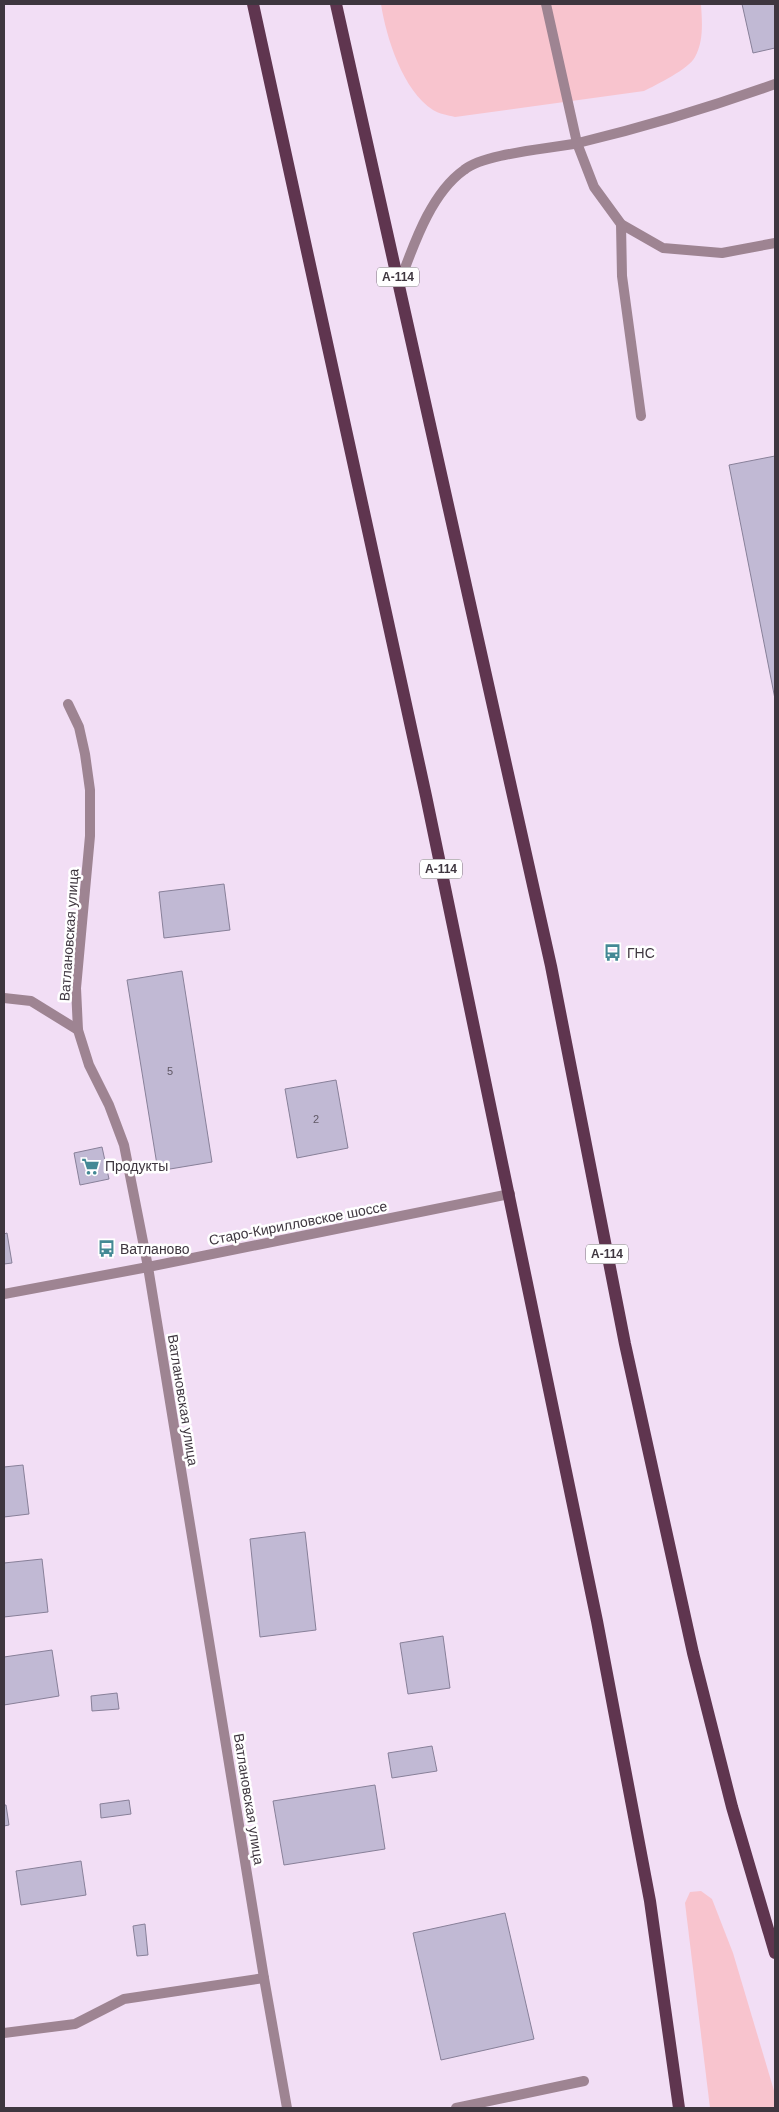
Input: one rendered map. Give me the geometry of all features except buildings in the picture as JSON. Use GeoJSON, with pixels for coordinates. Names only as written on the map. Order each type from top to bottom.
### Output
{"type":"FeatureCollection","features":[{"type":"Feature","properties":{"kind":"main road","name":"А-114"},"geometry":{"type":"LineString","coordinates":[[253,4],[407,709],[510,1194],[624,1756],[650,1901],[679,2108]]}},
{"type":"Feature","properties":{"kind":"main road","name":"А-114"},"geometry":{"type":"LineString","coordinates":[[336,4],[551,966],[624,1344],[691,1643],[732,1807],[775,1953]]}},
{"type":"Feature","properties":{"kind":"street"},"geometry":{"type":"LineString","coordinates":[[546,4],[577,143],[594,187],[621,224],[663,248],[722,253],[775,243]]}},
{"type":"Feature","properties":{"kind":"street"},"geometry":{"type":"LineString","coordinates":[[399,284],[416,237],[428,213],[448,186],[464,169],[499,157],[577,143],[720,104],[775,84]]}},
{"type":"Feature","properties":{"kind":"street"},"geometry":{"type":"LineString","coordinates":[[621,224],[622,276],[641,416]]}},
{"type":"Feature","properties":{"kind":"street","name":"Ватлановская улица"},"geometry":{"type":"LineString","coordinates":[[68,704],[79,727],[90,790],[89,845],[76,988],[78,1030],[89,1066],[109,1105],[124,1145],[148,1267],[287,2108]]}},
{"type":"Feature","properties":{"kind":"street"},"geometry":{"type":"LineString","coordinates":[[4,998],[31,1001],[78,1030]]}},
{"type":"Feature","properties":{"kind":"street","name":"Старо-Кирилловское шоссе"},"geometry":{"type":"LineString","coordinates":[[4,1294],[510,1194]]}},
{"type":"Feature","properties":{"kind":"street"},"geometry":{"type":"LineString","coordinates":[[4,2034],[75,2024],[124,1999],[264,1978]]}},
{"type":"Feature","properties":{"kind":"street"},"geometry":{"type":"LineString","coordinates":[[456,2108],[584,2081]]}},
{"type":"Feature","properties":{"kind":"shaded area"},"geometry":{"type":"Polygon","coordinates":[[[381,4],[701,4],[701,38],[698,51],[692,62],[672,76],[644,91],[455,117],[433,110],[413,90],[392,47],[381,4]]]}},
{"type":"Feature","properties":{"kind":"shaded area"},"geometry":{"type":"Polygon","coordinates":[[[701,1891],[712,1899],[733,1953],[775,2094],[775,2108],[710,2108],[685,1903],[690,1892],[701,1891]]]}},
{"type":"Feature","properties":{"kind":"place","name":"ГНС"},"geometry":{"type":"Point","coordinates":[613,953]}},
{"type":"Feature","properties":{"kind":"place","name":"Продукты"},"geometry":{"type":"Point","coordinates":[91,1166]}},
{"type":"Feature","properties":{"kind":"place","name":"Ватланово"},"geometry":{"type":"Point","coordinates":[106,1249]}}]}
